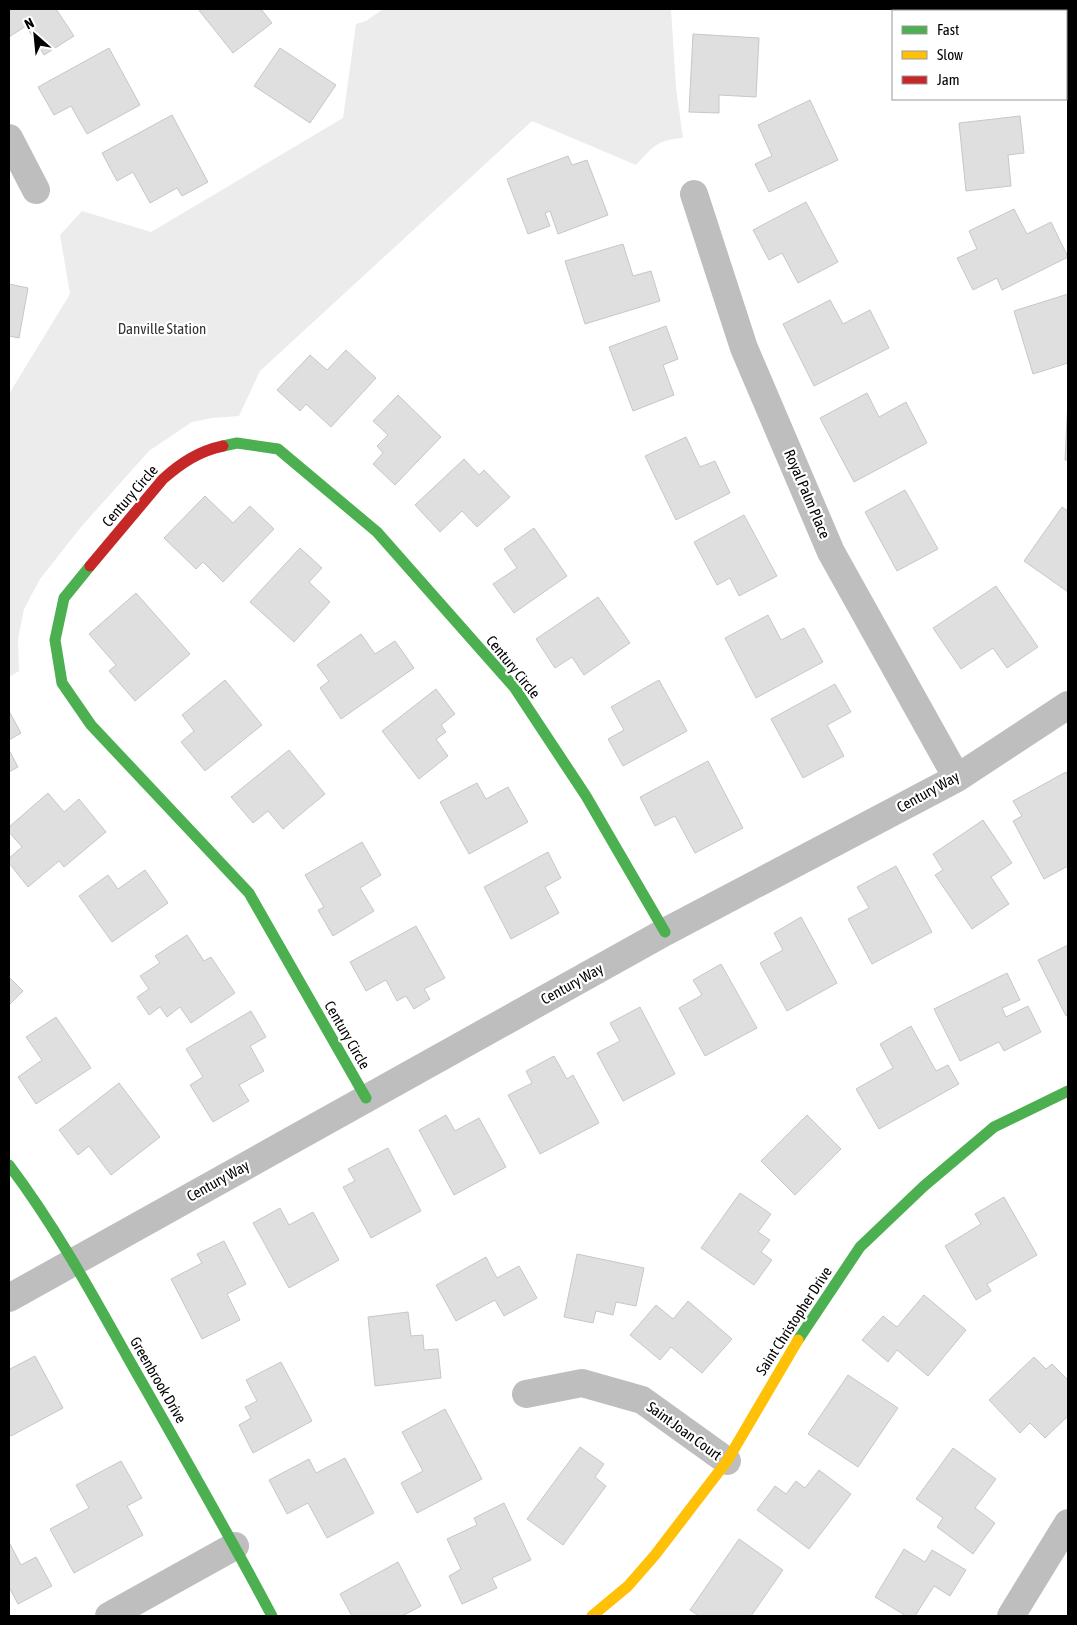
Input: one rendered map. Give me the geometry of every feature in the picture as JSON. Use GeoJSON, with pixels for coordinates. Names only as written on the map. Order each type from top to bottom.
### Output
{"type":"FeatureCollection","features":[{"type":"Feature","properties":{"kind":"street"},"geometry":{"type":"LineString","coordinates":[[9,138],[36,190]]}},
{"type":"Feature","properties":{"kind":"street","name":"Royal Palm Place"},"geometry":{"type":"LineString","coordinates":[[694,194],[744,348],[831,552],[957,778]]}},
{"type":"Feature","properties":{"kind":"street","name":"Century Circle"},"geometry":{"type":"LineString","coordinates":[[366,1098],[249,893],[91,725],[62,682],[55,640],[64,598],[163,479],[197,454],[237,443],[278,449],[377,532],[514,687],[586,796],[665,932]]}},
{"type":"Feature","properties":{"kind":"street","name":"Century Way"},"geometry":{"type":"LineString","coordinates":[[9,1298],[665,932],[957,778],[1068,705]]}},
{"type":"Feature","properties":{"kind":"street","name":"Saint Christopher Drive"},"geometry":{"type":"LineString","coordinates":[[592,1616],[628,1586],[655,1555],[727,1461],[789,1353],[860,1247],[924,1186],[994,1127],[1068,1091]]}},
{"type":"Feature","properties":{"kind":"street","name":"Greenbrook Drive"},"geometry":{"type":"LineString","coordinates":[[9,1165],[28,1189],[74,1262],[235,1546],[272,1616]]}},
{"type":"Feature","properties":{"kind":"street","name":"Saint Joan Court"},"geometry":{"type":"LineString","coordinates":[[526,1394],[582,1383],[642,1400],[727,1461]]}},
{"type":"Feature","properties":{"kind":"street"},"geometry":{"type":"LineString","coordinates":[[1011,1616],[1068,1523]]}},
{"type":"Feature","properties":{"kind":"street"},"geometry":{"type":"LineString","coordinates":[[109,1616],[235,1546]]}},
{"type":"Feature","properties":{"kind":"green space","name":"Danville Station"},"geometry":{"type":"Polygon","coordinates":[[[383,9],[671,9],[676,88],[683,138],[661,143],[647,153],[636,165],[532,121],[260,371],[239,416],[192,422],[149,451],[81,527],[40,579],[24,609],[18,639],[19,671],[9,677],[9,394],[70,294],[60,235],[82,211],[151,232],[343,118],[356,24],[366,21],[383,9]]]}},
{"type":"Feature","properties":{"kind":"building"},"geometry":{"type":"Polygon","coordinates":[[[9,9],[56,9],[74,36],[44,55],[26,26],[9,37],[9,9]]]}},
{"type":"Feature","properties":{"kind":"building"},"geometry":{"type":"Polygon","coordinates":[[[198,9],[261,9],[272,23],[233,53],[198,9]]]}},
{"type":"Feature","properties":{"kind":"building"},"geometry":{"type":"Polygon","coordinates":[[[693,34],[759,38],[756,97],[719,95],[719,113],[689,112],[693,34]]]}},
{"type":"Feature","properties":{"kind":"building"},"geometry":{"type":"Polygon","coordinates":[[[109,48],[140,105],[87,134],[71,106],[54,115],[38,87],[109,48]]]}},
{"type":"Feature","properties":{"kind":"building"},"geometry":{"type":"Polygon","coordinates":[[[280,48],[336,85],[310,123],[254,86],[280,48]]]}},
{"type":"Feature","properties":{"kind":"building"},"geometry":{"type":"Polygon","coordinates":[[[810,100],[838,160],[769,192],[755,164],[772,156],[758,125],[810,100]]]}},
{"type":"Feature","properties":{"kind":"building"},"geometry":{"type":"Polygon","coordinates":[[[172,115],[208,182],[182,196],[177,188],[150,203],[133,172],[117,181],[102,153],[172,115]]]}},
{"type":"Feature","properties":{"kind":"building"},"geometry":{"type":"Polygon","coordinates":[[[1020,116],[1024,153],[1008,155],[1011,186],[966,191],[959,123],[1020,116]]]}},
{"type":"Feature","properties":{"kind":"building"},"geometry":{"type":"Polygon","coordinates":[[[568,156],[572,165],[587,160],[608,215],[558,234],[550,211],[545,213],[550,226],[528,234],[507,179],[568,156]]]}},
{"type":"Feature","properties":{"kind":"building"},"geometry":{"type":"Polygon","coordinates":[[[806,202],[838,262],[798,283],[782,253],[769,260],[753,230],[806,202]]]}},
{"type":"Feature","properties":{"kind":"building"},"geometry":{"type":"Polygon","coordinates":[[[1014,209],[1027,234],[1051,222],[1068,257],[1002,290],[997,278],[973,290],[957,258],[977,249],[969,231],[1014,209]]]}},
{"type":"Feature","properties":{"kind":"building"},"geometry":{"type":"Polygon","coordinates":[[[623,244],[633,276],[651,271],[660,301],[585,324],[565,261],[623,244]]]}},
{"type":"Feature","properties":{"kind":"building"},"geometry":{"type":"Polygon","coordinates":[[[9,284],[28,288],[19,338],[9,336],[9,284]]]}},
{"type":"Feature","properties":{"kind":"building"},"geometry":{"type":"Polygon","coordinates":[[[1068,294],[1068,363],[1033,374],[1014,311],[1068,294]]]}},
{"type":"Feature","properties":{"kind":"building"},"geometry":{"type":"Polygon","coordinates":[[[830,300],[843,324],[870,310],[889,348],[814,386],[783,324],[830,300]]]}},
{"type":"Feature","properties":{"kind":"building"},"geometry":{"type":"Polygon","coordinates":[[[666,326],[678,359],[663,365],[674,395],[633,411],[609,347],[666,326]]]}},
{"type":"Feature","properties":{"kind":"building"},"geometry":{"type":"Polygon","coordinates":[[[346,350],[376,378],[331,427],[306,404],[300,411],[277,390],[310,355],[327,370],[346,350]]]}},
{"type":"Feature","properties":{"kind":"building"},"geometry":{"type":"Polygon","coordinates":[[[867,393],[879,417],[906,402],[927,443],[854,482],[820,418],[867,393]]]}},
{"type":"Feature","properties":{"kind":"building"},"geometry":{"type":"Polygon","coordinates":[[[398,395],[441,437],[395,485],[373,464],[383,453],[377,446],[388,435],[373,421],[398,395]]]}},
{"type":"Feature","properties":{"kind":"building"},"geometry":{"type":"Polygon","coordinates":[[[1068,400],[1068,460],[1065,460],[1068,400]]]}},
{"type":"Feature","properties":{"kind":"building"},"geometry":{"type":"Polygon","coordinates":[[[686,437],[700,467],[715,461],[730,493],[676,520],[645,456],[686,437]]]}},
{"type":"Feature","properties":{"kind":"building"},"geometry":{"type":"Polygon","coordinates":[[[464,459],[479,475],[484,470],[510,497],[477,527],[462,511],[440,532],[415,505],[464,459]]]}},
{"type":"Feature","properties":{"kind":"building"},"geometry":{"type":"Polygon","coordinates":[[[905,490],[938,549],[897,571],[865,512],[905,490]]]}},
{"type":"Feature","properties":{"kind":"building"},"geometry":{"type":"Polygon","coordinates":[[[205,496],[233,523],[250,506],[274,529],[223,582],[203,562],[196,569],[164,538],[205,496]]]}},
{"type":"Feature","properties":{"kind":"building"},"geometry":{"type":"Polygon","coordinates":[[[1062,507],[1068,511],[1068,592],[1024,561],[1062,507]]]}},
{"type":"Feature","properties":{"kind":"building"},"geometry":{"type":"Polygon","coordinates":[[[744,515],[777,576],[739,596],[730,578],[717,585],[694,542],[744,515]]]}},
{"type":"Feature","properties":{"kind":"building"},"geometry":{"type":"Polygon","coordinates":[[[534,528],[567,576],[514,613],[493,584],[517,568],[504,549],[534,528]]]}},
{"type":"Feature","properties":{"kind":"building"},"geometry":{"type":"Polygon","coordinates":[[[300,548],[322,568],[309,582],[330,602],[294,642],[250,602],[300,548]]]}},
{"type":"Feature","properties":{"kind":"building"},"geometry":{"type":"Polygon","coordinates":[[[996,586],[1038,647],[1007,668],[993,648],[961,669],[933,628],[996,586]]]}},
{"type":"Feature","properties":{"kind":"building"},"geometry":{"type":"Polygon","coordinates":[[[136,593],[190,654],[135,701],[109,671],[116,665],[89,634],[136,593]]]}},
{"type":"Feature","properties":{"kind":"building"},"geometry":{"type":"Polygon","coordinates":[[[598,597],[630,643],[584,675],[572,657],[555,668],[536,639],[598,597]]]}},
{"type":"Feature","properties":{"kind":"building"},"geometry":{"type":"Polygon","coordinates":[[[768,615],[781,640],[804,628],[823,662],[756,698],[725,638],[768,615]]]}},
{"type":"Feature","properties":{"kind":"building"},"geometry":{"type":"Polygon","coordinates":[[[361,634],[375,654],[395,641],[414,668],[341,719],[320,688],[329,681],[317,665],[361,634]]]}},
{"type":"Feature","properties":{"kind":"building"},"geometry":{"type":"Polygon","coordinates":[[[225,680],[262,725],[205,771],[181,742],[194,731],[182,715],[225,680]]]}},
{"type":"Feature","properties":{"kind":"building"},"geometry":{"type":"Polygon","coordinates":[[[659,680],[687,731],[623,766],[608,739],[624,730],[611,707],[659,680]]]}},
{"type":"Feature","properties":{"kind":"building"},"geometry":{"type":"Polygon","coordinates":[[[835,684],[851,712],[827,725],[844,756],[803,778],[771,719],[835,684]]]}},
{"type":"Feature","properties":{"kind":"building"},"geometry":{"type":"Polygon","coordinates":[[[436,689],[455,714],[441,725],[446,732],[436,739],[448,756],[419,779],[382,731],[436,689]]]}},
{"type":"Feature","properties":{"kind":"building"},"geometry":{"type":"Polygon","coordinates":[[[9,711],[21,733],[9,740],[9,711]]]}},
{"type":"Feature","properties":{"kind":"building"},"geometry":{"type":"Polygon","coordinates":[[[9,750],[18,767],[9,772],[9,750]]]}},
{"type":"Feature","properties":{"kind":"building"},"geometry":{"type":"Polygon","coordinates":[[[289,750],[325,794],[283,829],[268,811],[253,823],[231,797],[289,750]]]}},
{"type":"Feature","properties":{"kind":"building"},"geometry":{"type":"Polygon","coordinates":[[[708,761],[743,828],[695,853],[675,816],[655,826],[640,797],[708,761]]]}},
{"type":"Feature","properties":{"kind":"building"},"geometry":{"type":"Polygon","coordinates":[[[1066,772],[1068,776],[1068,866],[1044,879],[1013,821],[1022,816],[1013,801],[1066,772]]]}},
{"type":"Feature","properties":{"kind":"building"},"geometry":{"type":"Polygon","coordinates":[[[477,783],[486,799],[508,787],[528,822],[469,854],[440,802],[477,783]]]}},
{"type":"Feature","properties":{"kind":"building"},"geometry":{"type":"Polygon","coordinates":[[[48,793],[64,812],[79,799],[106,832],[64,867],[59,861],[28,887],[9,863],[9,858],[22,847],[9,832],[9,827],[48,793]]]}},
{"type":"Feature","properties":{"kind":"building"},"geometry":{"type":"Polygon","coordinates":[[[983,820],[1012,863],[991,877],[1009,904],[972,929],[935,875],[943,870],[933,854],[983,820]]]}},
{"type":"Feature","properties":{"kind":"building"},"geometry":{"type":"Polygon","coordinates":[[[362,842],[381,875],[360,888],[374,911],[333,936],[318,910],[324,907],[305,875],[362,842]]]}},
{"type":"Feature","properties":{"kind":"building"},"geometry":{"type":"Polygon","coordinates":[[[548,852],[561,878],[545,887],[559,913],[511,939],[484,887],[548,852]]]}},
{"type":"Feature","properties":{"kind":"building"},"geometry":{"type":"Polygon","coordinates":[[[896,866],[932,932],[872,964],[848,919],[869,908],[857,887],[896,866]]]}},
{"type":"Feature","properties":{"kind":"building"},"geometry":{"type":"Polygon","coordinates":[[[145,870],[168,903],[112,942],[79,896],[108,875],[118,889],[145,870]]]}},
{"type":"Feature","properties":{"kind":"building"},"geometry":{"type":"Polygon","coordinates":[[[801,917],[837,983],[787,1011],[760,963],[783,950],[774,933],[801,917]]]}},
{"type":"Feature","properties":{"kind":"building"},"geometry":{"type":"Polygon","coordinates":[[[416,926],[445,978],[424,989],[430,999],[414,1009],[406,996],[397,1001],[386,980],[366,991],[350,962],[416,926]]]}},
{"type":"Feature","properties":{"kind":"building"},"geometry":{"type":"Polygon","coordinates":[[[187,935],[204,961],[211,957],[235,993],[191,1023],[180,1007],[167,1017],[160,1007],[149,1015],[137,997],[149,989],[140,976],[160,963],[155,956],[187,935]]]}},
{"type":"Feature","properties":{"kind":"building"},"geometry":{"type":"Polygon","coordinates":[[[1068,945],[1068,1015],[1066,1016],[1038,960],[1068,945]]]}},
{"type":"Feature","properties":{"kind":"building"},"geometry":{"type":"Polygon","coordinates":[[[721,964],[757,1028],[705,1056],[679,1008],[702,995],[693,980],[721,964]]]}},
{"type":"Feature","properties":{"kind":"building"},"geometry":{"type":"Polygon","coordinates":[[[1007,973],[1020,1000],[1002,1008],[1006,1017],[1028,1006],[1041,1032],[1004,1051],[999,1042],[960,1061],[934,1009],[1007,973]]]}},
{"type":"Feature","properties":{"kind":"building"},"geometry":{"type":"Polygon","coordinates":[[[9,977],[23,991],[9,1005],[9,977]]]}},
{"type":"Feature","properties":{"kind":"building"},"geometry":{"type":"Polygon","coordinates":[[[640,1007],[675,1074],[623,1101],[597,1053],[620,1041],[610,1023],[640,1007]]]}},
{"type":"Feature","properties":{"kind":"building"},"geometry":{"type":"Polygon","coordinates":[[[251,1011],[266,1037],[250,1046],[264,1071],[239,1085],[249,1101],[213,1122],[190,1085],[203,1077],[186,1049],[251,1011]]]}},
{"type":"Feature","properties":{"kind":"building"},"geometry":{"type":"Polygon","coordinates":[[[56,1017],[91,1068],[36,1104],[18,1077],[42,1060],[26,1037],[56,1017]]]}},
{"type":"Feature","properties":{"kind":"building"},"geometry":{"type":"Polygon","coordinates":[[[911,1026],[936,1071],[948,1065],[959,1084],[879,1129],[856,1089],[893,1068],[880,1044],[911,1026]]]}},
{"type":"Feature","properties":{"kind":"building"},"geometry":{"type":"Polygon","coordinates":[[[554,1056],[567,1079],[573,1075],[599,1123],[540,1154],[508,1095],[532,1083],[526,1071],[554,1056]]]}},
{"type":"Feature","properties":{"kind":"building"},"geometry":{"type":"Polygon","coordinates":[[[119,1083],[160,1137],[111,1175],[89,1146],[78,1155],[59,1130],[119,1083]]]}},
{"type":"Feature","properties":{"kind":"building"},"geometry":{"type":"Polygon","coordinates":[[[446,1115],[455,1131],[479,1118],[506,1167],[454,1195],[419,1130],[446,1115]]]}},
{"type":"Feature","properties":{"kind":"building"},"geometry":{"type":"Polygon","coordinates":[[[807,1115],[841,1149],[795,1195],[761,1161],[807,1115]]]}},
{"type":"Feature","properties":{"kind":"building"},"geometry":{"type":"Polygon","coordinates":[[[388,1148],[421,1211],[371,1238],[343,1187],[355,1181],[348,1169],[388,1148]]]}},
{"type":"Feature","properties":{"kind":"building"},"geometry":{"type":"Polygon","coordinates":[[[740,1193],[771,1214],[758,1232],[770,1240],[761,1252],[772,1260],[754,1285],[701,1248],[740,1193]]]}},
{"type":"Feature","properties":{"kind":"building"},"geometry":{"type":"Polygon","coordinates":[[[1004,1197],[1037,1255],[987,1284],[991,1291],[976,1300],[945,1246],[981,1224],[975,1214],[1004,1197]]]}},
{"type":"Feature","properties":{"kind":"building"},"geometry":{"type":"Polygon","coordinates":[[[280,1208],[289,1225],[313,1212],[339,1260],[289,1288],[253,1223],[280,1208]]]}},
{"type":"Feature","properties":{"kind":"building"},"geometry":{"type":"Polygon","coordinates":[[[224,1241],[246,1284],[227,1294],[240,1320],[202,1339],[171,1279],[202,1263],[197,1254],[224,1241]]]}},
{"type":"Feature","properties":{"kind":"building"},"geometry":{"type":"Polygon","coordinates":[[[577,1254],[644,1268],[636,1306],[616,1302],[613,1315],[596,1311],[593,1323],[564,1317],[577,1254]]]}},
{"type":"Feature","properties":{"kind":"building"},"geometry":{"type":"Polygon","coordinates":[[[486,1257],[497,1278],[519,1266],[537,1298],[504,1316],[495,1300],[456,1321],[436,1285],[486,1257]]]}},
{"type":"Feature","properties":{"kind":"building"},"geometry":{"type":"Polygon","coordinates":[[[924,1295],[966,1330],[928,1376],[897,1350],[888,1362],[862,1340],[883,1316],[897,1327],[924,1295]]]}},
{"type":"Feature","properties":{"kind":"building"},"geometry":{"type":"Polygon","coordinates":[[[688,1301],[732,1339],[702,1373],[671,1347],[660,1360],[630,1335],[656,1305],[673,1319],[688,1301]]]}},
{"type":"Feature","properties":{"kind":"building"},"geometry":{"type":"Polygon","coordinates":[[[408,1312],[411,1336],[423,1335],[424,1350],[438,1349],[441,1378],[375,1386],[368,1317],[408,1312]]]}},
{"type":"Feature","properties":{"kind":"building"},"geometry":{"type":"Polygon","coordinates":[[[35,1356],[63,1408],[11,1436],[9,1433],[9,1366],[10,1369],[35,1356]]]}},
{"type":"Feature","properties":{"kind":"building"},"geometry":{"type":"Polygon","coordinates":[[[1034,1357],[1046,1369],[1052,1364],[1068,1380],[1068,1416],[1045,1438],[1030,1423],[1020,1433],[989,1400],[1034,1357]]]}},
{"type":"Feature","properties":{"kind":"building"},"geometry":{"type":"Polygon","coordinates":[[[281,1362],[312,1421],[253,1453],[239,1425],[251,1418],[245,1407],[257,1401],[246,1380],[281,1362]]]}},
{"type":"Feature","properties":{"kind":"building"},"geometry":{"type":"Polygon","coordinates":[[[848,1375],[898,1408],[858,1467],[808,1434],[848,1375]]]}},
{"type":"Feature","properties":{"kind":"building"},"geometry":{"type":"Polygon","coordinates":[[[445,1409],[482,1479],[417,1513],[401,1483],[423,1471],[402,1432],[445,1409]]]}},
{"type":"Feature","properties":{"kind":"building"},"geometry":{"type":"Polygon","coordinates":[[[580,1447],[604,1464],[595,1477],[606,1486],[563,1545],[527,1519],[580,1447]]]}},
{"type":"Feature","properties":{"kind":"building"},"geometry":{"type":"Polygon","coordinates":[[[953,1448],[996,1479],[975,1508],[995,1523],[973,1554],[937,1527],[943,1518],[916,1499],[953,1448]]]}},
{"type":"Feature","properties":{"kind":"building"},"geometry":{"type":"Polygon","coordinates":[[[345,1458],[374,1513],[327,1538],[308,1503],[287,1514],[269,1480],[309,1459],[316,1473],[345,1458]]]}},
{"type":"Feature","properties":{"kind":"building"},"geometry":{"type":"Polygon","coordinates":[[[121,1461],[142,1498],[127,1506],[143,1535],[74,1573],[50,1529],[89,1508],[76,1485],[121,1461]]]}},
{"type":"Feature","properties":{"kind":"building"},"geometry":{"type":"Polygon","coordinates":[[[819,1470],[851,1494],[809,1549],[757,1510],[775,1486],[786,1494],[796,1481],[805,1488],[819,1470]]]}},
{"type":"Feature","properties":{"kind":"building"},"geometry":{"type":"Polygon","coordinates":[[[504,1503],[531,1560],[492,1578],[497,1588],[462,1604],[449,1576],[461,1569],[447,1539],[477,1525],[474,1518],[504,1503]]]}},
{"type":"Feature","properties":{"kind":"building"},"geometry":{"type":"Polygon","coordinates":[[[739,1539],[783,1570],[751,1616],[699,1616],[690,1610],[739,1539]]]}},
{"type":"Feature","properties":{"kind":"building"},"geometry":{"type":"Polygon","coordinates":[[[9,1542],[21,1565],[36,1557],[52,1586],[18,1604],[9,1587],[9,1542]]]}},
{"type":"Feature","properties":{"kind":"building"},"geometry":{"type":"Polygon","coordinates":[[[904,1549],[925,1562],[932,1550],[966,1570],[950,1596],[934,1586],[915,1616],[906,1616],[875,1597],[904,1549]]]}},
{"type":"Feature","properties":{"kind":"building"},"geometry":{"type":"Polygon","coordinates":[[[398,1562],[421,1606],[402,1616],[352,1616],[340,1594],[398,1562]]]}},
{"type":"Feature","properties":{"kind":"traffic: fast"},"geometry":{"type":"LineString","coordinates":[[223,446],[237,443],[278,449],[377,532],[514,687],[586,796],[665,932]]}},
{"type":"Feature","properties":{"kind":"traffic: fast"},"geometry":{"type":"LineString","coordinates":[[90,566],[64,598],[55,640],[62,683],[91,725],[249,893],[366,1098]]}},
{"type":"Feature","properties":{"kind":"traffic: fast"},"geometry":{"type":"LineString","coordinates":[[798,1340],[860,1247],[924,1186],[994,1127],[1068,1091]]}},
{"type":"Feature","properties":{"kind":"traffic: fast"},"geometry":{"type":"LineString","coordinates":[[9,1165],[57,1235],[86,1284],[272,1616]]}},
{"type":"Feature","properties":{"kind":"traffic: slow"},"geometry":{"type":"LineString","coordinates":[[592,1616],[628,1586],[655,1555],[727,1461],[798,1340]]}},
{"type":"Feature","properties":{"kind":"traffic: jam"},"geometry":{"type":"LineString","coordinates":[[90,566],[163,479],[191,458],[223,446]]}}]}
